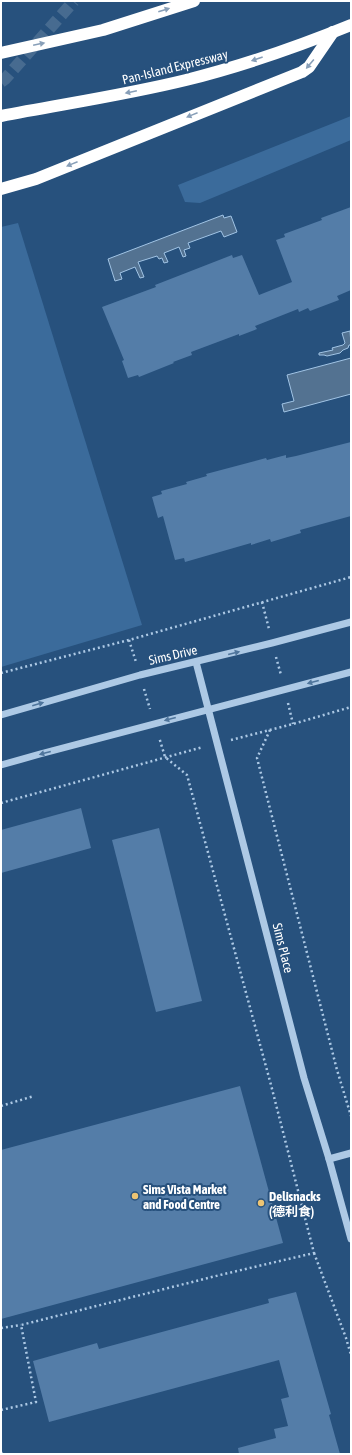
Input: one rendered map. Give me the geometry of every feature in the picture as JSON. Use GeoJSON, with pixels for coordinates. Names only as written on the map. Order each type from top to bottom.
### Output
{"type":"FeatureCollection","features":[{"type":"Feature","properties":{"kind":"highway"},"geometry":{"type":"LineString","coordinates":[[1,53],[103,30],[194,1]]}},
{"type":"Feature","properties":{"kind":"highway","name":"Pan-Island Expressway"},"geometry":{"type":"LineString","coordinates":[[1,116],[186,80],[242,65],[351,25]]}},
{"type":"Feature","properties":{"kind":"highway"},"geometry":{"type":"LineString","coordinates":[[1,189],[36,179],[302,72],[309,67],[333,32]]}},
{"type":"Feature","properties":{"kind":"street","name":"Sims Drive"},"geometry":{"type":"LineString","coordinates":[[1,715],[140,675],[351,622]]}},
{"type":"Feature","properties":{"kind":"street","name":"Sims Place"},"geometry":{"type":"LineString","coordinates":[[196,662],[304,1078],[329,1159],[351,1239]]}},
{"type":"Feature","properties":{"kind":"street"},"geometry":{"type":"LineString","coordinates":[[1,765],[154,723],[351,672]]}},
{"type":"Feature","properties":{"kind":"street"},"geometry":{"type":"LineString","coordinates":[[329,1159],[351,1153]]}},
{"type":"Feature","properties":{"kind":"path"},"geometry":{"type":"LineString","coordinates":[[1,673],[129,640],[351,577]]}},
{"type":"Feature","properties":{"kind":"path"},"geometry":{"type":"LineString","coordinates":[[262,602],[293,724]]}},
{"type":"Feature","properties":{"kind":"path"},"geometry":{"type":"LineString","coordinates":[[129,640],[165,757],[187,775],[271,1085],[314,1253],[351,1355]]}},
{"type":"Feature","properties":{"kind":"path"},"geometry":{"type":"LineString","coordinates":[[1,803],[351,707]]}},
{"type":"Feature","properties":{"kind":"path"},"geometry":{"type":"LineString","coordinates":[[270,730],[257,758],[337,1070],[351,1116]]}},
{"type":"Feature","properties":{"kind":"path"},"geometry":{"type":"LineString","coordinates":[[1,1106],[34,1096]]}},
{"type":"Feature","properties":{"kind":"path"},"geometry":{"type":"LineString","coordinates":[[1,1328],[21,1325],[314,1253]]}},
{"type":"Feature","properties":{"kind":"path"},"geometry":{"type":"LineString","coordinates":[[1,1410],[36,1402],[21,1325]]}},
{"type":"Feature","properties":{"kind":"shaded area"},"geometry":{"type":"Polygon","coordinates":[[[351,116],[351,140],[200,203],[185,202],[178,185],[351,116]]]}},
{"type":"Feature","properties":{"kind":"shaded area"},"geometry":{"type":"Polygon","coordinates":[[[223,215],[224,218],[231,216],[237,232],[224,237],[221,231],[188,243],[190,248],[184,250],[186,256],[183,257],[179,247],[164,253],[168,262],[164,263],[162,258],[159,259],[157,256],[138,262],[144,277],[140,278],[135,267],[120,273],[122,279],[115,281],[108,259],[223,215]]]}},
{"type":"Feature","properties":{"kind":"shaded area"},"geometry":{"type":"Polygon","coordinates":[[[18,223],[142,625],[1,667],[1,227],[18,223]]]}},
{"type":"Feature","properties":{"kind":"shaded area"},"geometry":{"type":"Polygon","coordinates":[[[350,331],[351,345],[349,345],[348,348],[340,353],[327,356],[319,355],[319,353],[333,350],[332,348],[343,345],[345,343],[342,333],[350,331]]]}},
{"type":"Feature","properties":{"kind":"shaded area"},"geometry":{"type":"Polygon","coordinates":[[[351,358],[351,394],[284,412],[282,404],[294,401],[287,375],[351,358]]]}},
{"type":"Feature","properties":{"kind":"building"},"geometry":{"type":"Polygon","coordinates":[[[351,207],[351,290],[337,296],[339,300],[310,311],[308,308],[299,312],[298,309],[255,326],[257,329],[239,336],[239,334],[191,352],[192,355],[173,362],[174,363],[139,377],[138,375],[128,378],[122,361],[124,360],[102,307],[156,287],[155,285],[232,255],[233,258],[242,255],[259,295],[292,282],[276,240],[285,237],[284,234],[322,220],[321,218],[351,207]]]}},
{"type":"Feature","properties":{"kind":"building"},"geometry":{"type":"Polygon","coordinates":[[[351,442],[351,516],[300,530],[301,533],[271,542],[270,539],[251,545],[251,543],[185,562],[184,558],[175,560],[163,516],[158,518],[152,497],[162,494],[161,491],[187,484],[186,482],[207,476],[206,474],[266,458],[267,460],[286,455],[286,458],[351,442]]]}},
{"type":"Feature","properties":{"kind":"building"},"geometry":{"type":"Polygon","coordinates":[[[81,808],[91,848],[1,873],[1,830],[81,808]]]}},
{"type":"Feature","properties":{"kind":"building"},"geometry":{"type":"Polygon","coordinates":[[[159,828],[202,1001],[156,1012],[112,840],[159,828]]]}},
{"type":"Feature","properties":{"kind":"building","name":"Sims Vista Market and Food Centre"},"geometry":{"type":"Polygon","coordinates":[[[240,1086],[283,1243],[1,1319],[1,1150],[240,1086]]]}},
{"type":"Feature","properties":{"kind":"building"},"geometry":{"type":"Polygon","coordinates":[[[296,1292],[331,1414],[329,1415],[340,1454],[239,1454],[238,1448],[276,1438],[274,1429],[288,1426],[281,1399],[289,1397],[279,1360],[49,1422],[33,1361],[97,1343],[99,1349],[269,1303],[268,1299],[296,1292]]]}},
{"type":"Feature","properties":{"kind":"tunnel"},"geometry":{"type":"LineString","coordinates":[[1,82],[74,1]]}},
{"type":"Feature","properties":{"kind":"place","name":"Sims Vista Market and Food Centre"},"geometry":{"type":"Point","coordinates":[135,1196]}},
{"type":"Feature","properties":{"kind":"place","name":"Delisnacks (德利食)"},"geometry":{"type":"Point","coordinates":[261,1203]}}]}
